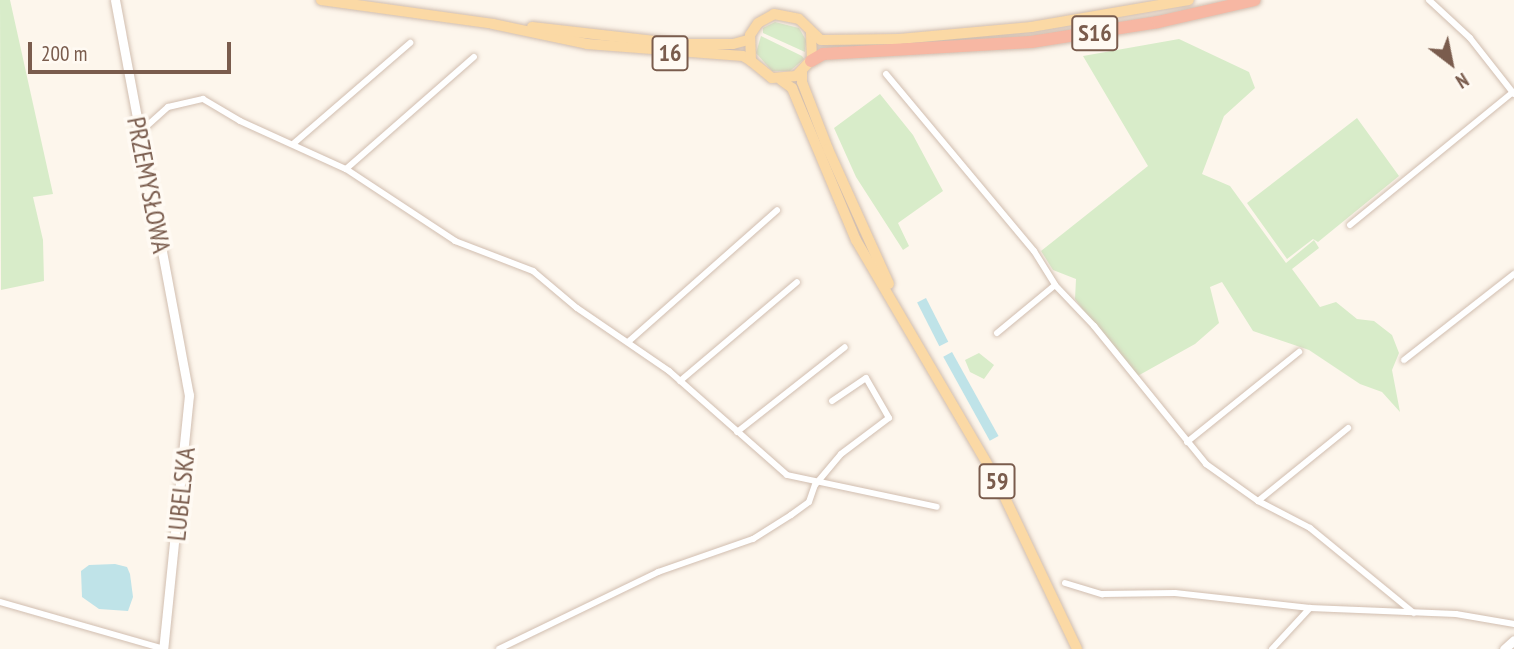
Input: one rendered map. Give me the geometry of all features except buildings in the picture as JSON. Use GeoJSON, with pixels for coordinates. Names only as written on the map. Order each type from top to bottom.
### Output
{"type":"FeatureCollection","features":[{"type":"Feature","properties":{"kind":"highway","name":"S16"},"geometry":{"type":"LineString","coordinates":[[806,66],[823,54],[1031,42],[1158,22],[1255,0]]}},
{"type":"Feature","properties":{"kind":"main road","name":"16"},"geometry":{"type":"LineString","coordinates":[[321,0],[493,24],[681,44],[748,40]]}},
{"type":"Feature","properties":{"kind":"main road","name":"S16"},"geometry":{"type":"LineString","coordinates":[[811,33],[826,40],[980,33],[1189,0]]}},
{"type":"Feature","properties":{"kind":"main road"},"geometry":{"type":"LineString","coordinates":[[751,61],[748,40],[758,23],[774,14],[799,19],[811,33],[806,66],[781,79]]}},
{"type":"Feature","properties":{"kind":"main road","name":"16"},"geometry":{"type":"LineString","coordinates":[[493,24],[587,44],[743,56],[764,75],[781,79]]}},
{"type":"Feature","properties":{"kind":"main road","name":"59"},"geometry":{"type":"LineString","coordinates":[[806,66],[802,82],[828,149],[905,320]]}},
{"type":"Feature","properties":{"kind":"main road","name":"59"},"geometry":{"type":"LineString","coordinates":[[781,79],[792,88],[856,240],[996,479],[1077,649]]}},
{"type":"Feature","properties":{"kind":"street","name":"PRZEMYSŁOWA"},"geometry":{"type":"LineString","coordinates":[[109,0],[119,32]]}},
{"type":"Feature","properties":{"kind":"street","name":"PRZEMYSŁOWA"},"geometry":{"type":"LineString","coordinates":[[115,0],[180,339]]}},
{"type":"Feature","properties":{"kind":"street"},"geometry":{"type":"LineString","coordinates":[[1350,225],[1513,94],[1470,38],[1429,0]]}},
{"type":"Feature","properties":{"kind":"street"},"geometry":{"type":"LineString","coordinates":[[293,144],[410,44]]}},
{"type":"Feature","properties":{"kind":"street"},"geometry":{"type":"LineString","coordinates":[[345,169],[474,57]]}},
{"type":"Feature","properties":{"kind":"street"},"geometry":{"type":"LineString","coordinates":[[886,74],[1034,251],[1055,285],[1094,326],[1206,464],[1258,501],[1310,528],[1414,612]]}},
{"type":"Feature","properties":{"kind":"street"},"geometry":{"type":"LineString","coordinates":[[139,134],[168,107],[203,99],[240,121],[345,169],[455,241],[522,264],[680,381],[787,475],[815,485],[937,507]]}},
{"type":"Feature","properties":{"kind":"street"},"geometry":{"type":"LineString","coordinates":[[628,342],[777,210]]}},
{"type":"Feature","properties":{"kind":"street"},"geometry":{"type":"LineString","coordinates":[[1404,360],[1514,274]]}},
{"type":"Feature","properties":{"kind":"street"},"geometry":{"type":"LineString","coordinates":[[680,381],[797,282]]}},
{"type":"Feature","properties":{"kind":"street"},"geometry":{"type":"LineString","coordinates":[[996,333],[1055,285]]}},
{"type":"Feature","properties":{"kind":"street","name":"LUBELSKA"},"geometry":{"type":"LineString","coordinates":[[164,649],[189,419],[180,339]]}},
{"type":"Feature","properties":{"kind":"street"},"geometry":{"type":"LineString","coordinates":[[737,432],[845,347]]}},
{"type":"Feature","properties":{"kind":"street"},"geometry":{"type":"LineString","coordinates":[[1187,442],[1299,352]]}},
{"type":"Feature","properties":{"kind":"street"},"geometry":{"type":"LineString","coordinates":[[499,649],[658,572],[753,539],[809,502],[815,485],[841,454],[889,418],[866,378],[832,401]]}},
{"type":"Feature","properties":{"kind":"street"},"geometry":{"type":"LineString","coordinates":[[1258,501],[1348,428]]}},
{"type":"Feature","properties":{"kind":"street"},"geometry":{"type":"LineString","coordinates":[[1065,583],[1102,594],[1175,593],[1310,608],[1414,612],[1514,624]]}},
{"type":"Feature","properties":{"kind":"street"},"geometry":{"type":"LineString","coordinates":[[0,602],[164,649]]}},
{"type":"Feature","properties":{"kind":"street"},"geometry":{"type":"LineString","coordinates":[[1272,649],[1310,608]]}},
{"type":"Feature","properties":{"kind":"street"},"geometry":{"type":"LineString","coordinates":[[1504,649],[1514,640]]}},
{"type":"Feature","properties":{"kind":"green space"},"geometry":{"type":"Polygon","coordinates":[[[0,0],[10,0],[53,194],[33,197],[43,240],[44,281],[1,290],[0,0]]]}},
{"type":"Feature","properties":{"kind":"green space"},"geometry":{"type":"Polygon","coordinates":[[[775,22],[799,28],[806,40],[805,52],[763,33],[763,28],[775,22]]]}},
{"type":"Feature","properties":{"kind":"green space"},"geometry":{"type":"Polygon","coordinates":[[[761,36],[804,59],[790,71],[772,71],[756,53],[761,36]]]}},
{"type":"Feature","properties":{"kind":"green space"},"geometry":{"type":"Polygon","coordinates":[[[1179,39],[1249,72],[1255,88],[1224,116],[1202,174],[1230,186],[1286,263],[1314,240],[1319,248],[1292,269],[1320,307],[1336,302],[1357,319],[1374,321],[1392,335],[1399,353],[1392,370],[1400,412],[1382,392],[1360,384],[1309,350],[1253,331],[1222,282],[1210,287],[1219,323],[1195,344],[1134,378],[1075,299],[1076,279],[1053,270],[1041,251],[1148,166],[1083,56],[1179,39]]]}},
{"type":"Feature","properties":{"kind":"green space"},"geometry":{"type":"Polygon","coordinates":[[[880,94],[913,135],[943,191],[898,223],[909,246],[903,250],[856,177],[834,128],[880,94]]]}},
{"type":"Feature","properties":{"kind":"green space"},"geometry":{"type":"Polygon","coordinates":[[[1357,118],[1399,176],[1318,242],[1313,239],[1287,259],[1247,203],[1357,118]]]}},
{"type":"Feature","properties":{"kind":"green space"},"geometry":{"type":"Polygon","coordinates":[[[979,353],[994,365],[984,379],[970,372],[965,360],[979,353]]]}},
{"type":"Feature","properties":{"kind":"water"},"geometry":{"type":"Polygon","coordinates":[[[926,298],[948,342],[939,346],[917,303],[926,298]]]}},
{"type":"Feature","properties":{"kind":"water"},"geometry":{"type":"Polygon","coordinates":[[[952,352],[999,436],[990,441],[943,357],[952,352]]]}},
{"type":"Feature","properties":{"kind":"water"},"geometry":{"type":"Polygon","coordinates":[[[115,564],[127,567],[130,574],[133,597],[128,611],[99,609],[82,597],[81,571],[89,565],[115,564]]]}}]}
